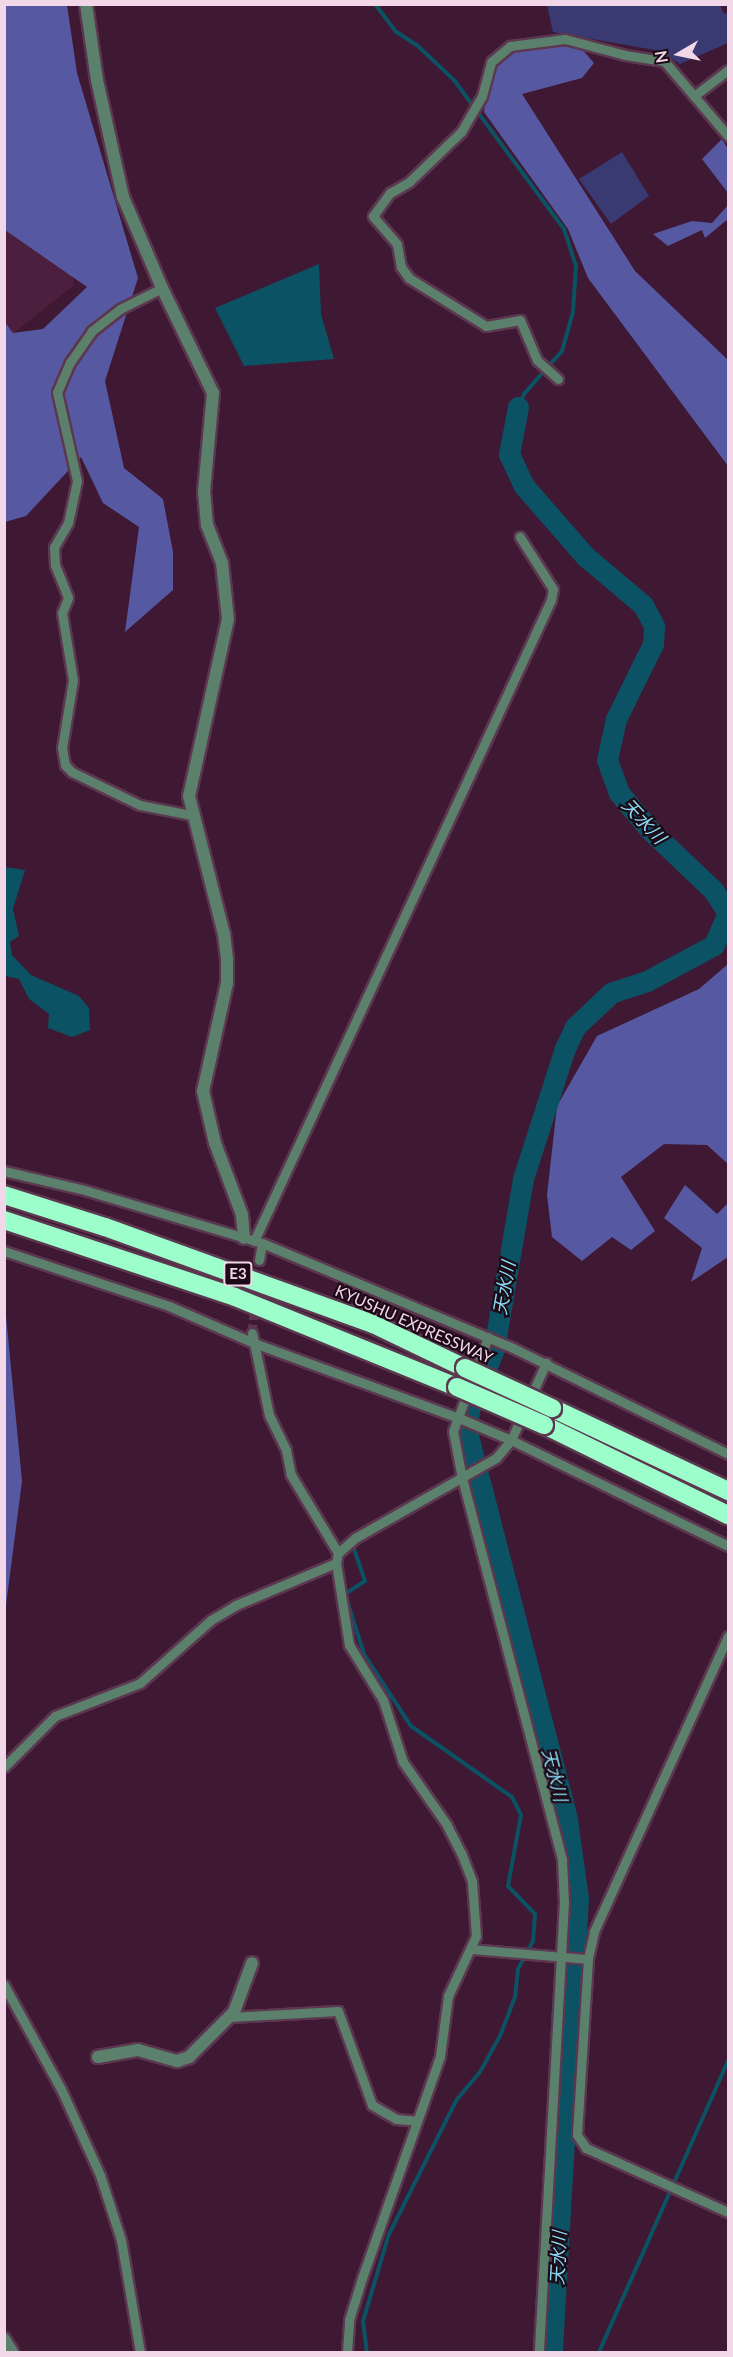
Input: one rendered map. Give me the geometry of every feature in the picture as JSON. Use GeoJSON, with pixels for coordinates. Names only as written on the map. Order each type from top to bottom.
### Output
{"type":"FeatureCollection","features":[{"type":"Feature","properties":{"kind":"highway","name":"KYUSHU EXPRESSWAY"},"geometry":{"type":"LineString","coordinates":[[4,1195],[105,1227],[373,1324],[729,1491]]}},
{"type":"Feature","properties":{"kind":"highway","name":"E3"},"geometry":{"type":"LineString","coordinates":[[4,1220],[236,1297],[544,1425],[729,1515]]}},
{"type":"Feature","properties":{"kind":"street"},"geometry":{"type":"LineString","coordinates":[[86,4],[97,80],[123,197],[162,288],[213,393],[204,491],[207,525],[222,563],[228,601],[225,637],[190,778],[191,814],[224,934],[227,983],[203,1091],[214,1143],[259,1260]]}},
{"type":"Feature","properties":{"kind":"street"},"geometry":{"type":"LineString","coordinates":[[558,379],[537,360],[520,320],[486,326],[409,278],[401,267],[397,244],[373,216],[390,194],[409,182],[461,132],[482,96],[490,62],[510,46],[565,39],[625,55],[664,61],[729,136]]}},
{"type":"Feature","properties":{"kind":"street"},"geometry":{"type":"LineString","coordinates":[[694,96],[729,70]]}},
{"type":"Feature","properties":{"kind":"street"},"geometry":{"type":"LineString","coordinates":[[162,288],[120,309],[92,331],[70,362],[57,392],[78,481],[68,523],[54,547],[55,565],[68,598],[62,613],[73,680],[62,748],[64,765],[72,772],[140,805],[191,814]]}},
{"type":"Feature","properties":{"kind":"street"},"geometry":{"type":"LineString","coordinates":[[253,1240],[551,600],[553,589],[520,537]]}},
{"type":"Feature","properties":{"kind":"street"},"geometry":{"type":"LineString","coordinates":[[4,1171],[81,1189],[253,1240],[546,1363],[729,1454]]}},
{"type":"Feature","properties":{"kind":"street"},"geometry":{"type":"LineString","coordinates":[[4,1251],[169,1306],[459,1418],[511,1440],[729,1546]]}},
{"type":"Feature","properties":{"kind":"street"},"geometry":{"type":"LineString","coordinates":[[488,1337],[453,1431],[462,1478],[562,1860],[561,1958],[539,2352]]}},
{"type":"Feature","properties":{"kind":"street"},"geometry":{"type":"LineString","coordinates":[[253,1338],[269,1414],[286,1450],[291,1474],[338,1553]]}},
{"type":"Feature","properties":{"kind":"street"},"geometry":{"type":"LineString","coordinates":[[347,2352],[349,2320],[440,2056],[448,1996],[476,1936],[472,1881],[447,1825],[403,1762],[383,1700],[349,1645],[336,1563],[338,1553],[355,1538],[496,1458],[511,1440],[546,1363]]}},
{"type":"Feature","properties":{"kind":"street"},"geometry":{"type":"LineString","coordinates":[[4,1767],[56,1716],[141,1683],[211,1620],[236,1605],[336,1563]]}},
{"type":"Feature","properties":{"kind":"street"},"geometry":{"type":"LineString","coordinates":[[729,1636],[594,1932],[588,1959],[577,2135],[586,2148],[729,2212]]}},
{"type":"Feature","properties":{"kind":"street"},"geometry":{"type":"LineString","coordinates":[[471,1949],[588,1959]]}},
{"type":"Feature","properties":{"kind":"street"},"geometry":{"type":"LineString","coordinates":[[98,2057],[138,2050],[177,2061],[189,2057],[230,2017],[252,1963]]}},
{"type":"Feature","properties":{"kind":"street"},"geometry":{"type":"LineString","coordinates":[[4,1986],[61,2089],[100,2175],[121,2240],[140,2352]]}},
{"type":"Feature","properties":{"kind":"street"},"geometry":{"type":"LineString","coordinates":[[230,2017],[338,2011],[372,2105],[396,2119],[417,2121]]}},
{"type":"Feature","properties":{"kind":"street"},"geometry":{"type":"LineString","coordinates":[[4,2338],[12,2352]]}},
{"type":"Feature","properties":{"kind":"shaded area"},"geometry":{"type":"Polygon","coordinates":[[[5,5],[26,5],[74,285],[5,340],[5,5]]]}},
{"type":"Feature","properties":{"kind":"shaded area"},"geometry":{"type":"Polygon","coordinates":[[[5,5],[67,5],[77,73],[138,278],[105,381],[124,468],[163,499],[173,552],[173,590],[125,632],[139,527],[103,503],[81,457],[26,516],[5,522],[4,321],[13,333],[43,329],[87,287],[5,230],[5,5]]]}},
{"type":"Feature","properties":{"kind":"shaded area"},"geometry":{"type":"Polygon","coordinates":[[[547,5],[720,5],[724,14],[728,13],[728,43],[680,64],[660,51],[553,32],[547,5]]]}},
{"type":"Feature","properties":{"kind":"shaded area"},"geometry":{"type":"Polygon","coordinates":[[[543,42],[580,47],[594,63],[582,78],[522,94],[635,271],[728,360],[728,466],[588,278],[568,229],[484,112],[490,67],[511,49],[543,42]]]}},
{"type":"Feature","properties":{"kind":"shaded area"},"geometry":{"type":"Polygon","coordinates":[[[722,139],[728,149],[728,193],[702,159],[722,139]]]}},
{"type":"Feature","properties":{"kind":"shaded area"},"geometry":{"type":"Polygon","coordinates":[[[622,152],[649,196],[611,224],[579,179],[622,152]]]}},
{"type":"Feature","properties":{"kind":"shaded area"},"geometry":{"type":"Polygon","coordinates":[[[728,205],[728,219],[705,238],[702,230],[668,246],[653,234],[692,221],[712,223],[728,205]]]}},
{"type":"Feature","properties":{"kind":"shaded area"},"geometry":{"type":"Polygon","coordinates":[[[728,964],[728,1164],[707,1145],[664,1144],[621,1177],[655,1231],[631,1250],[612,1237],[582,1261],[552,1237],[547,1195],[557,1106],[597,1036],[699,989],[728,964]]]}},
{"type":"Feature","properties":{"kind":"shaded area"},"geometry":{"type":"Polygon","coordinates":[[[685,1185],[717,1214],[728,1203],[728,1257],[691,1282],[702,1248],[664,1218],[685,1185]]]}},
{"type":"Feature","properties":{"kind":"shaded area"},"geometry":{"type":"Polygon","coordinates":[[[5,1306],[22,1481],[5,1613],[5,1306]]]}},
{"type":"Feature","properties":{"kind":"water"},"geometry":{"type":"Polygon","coordinates":[[[319,264],[321,314],[334,359],[244,366],[215,308],[319,264]]]}},
{"type":"Feature","properties":{"kind":"water"},"geometry":{"type":"Polygon","coordinates":[[[5,867],[25,870],[13,909],[19,936],[10,942],[12,955],[31,975],[79,996],[89,1008],[90,1030],[72,1037],[48,1028],[49,1014],[29,999],[19,979],[5,976],[5,867]]]}},
{"type":"Feature","properties":{"kind":"waterway"},"geometry":{"type":"LineString","coordinates":[[375,4],[395,31],[418,46],[454,80],[564,229],[576,265],[573,312],[562,351],[524,394],[518,407]]}},
{"type":"Feature","properties":{"kind":"waterway","name":"天水川"},"geometry":{"type":"LineString","coordinates":[[518,407],[509,454],[524,486],[585,556],[643,605],[654,626],[653,644],[616,719],[607,760],[619,793],[650,830],[714,891],[728,913],[714,945],[647,981],[611,993],[575,1027],[565,1048],[523,1179],[494,1349],[469,1410],[467,1432],[567,1820],[578,1898],[552,2352]]}},
{"type":"Feature","properties":{"kind":"waterway"},"geometry":{"type":"LineString","coordinates":[[354,1549],[365,1581],[345,1594],[364,1654],[411,1726],[512,1797],[521,1815],[508,1886],[535,1914],[533,1941],[518,1969],[515,1997],[501,2034],[480,2072],[457,2099],[389,2234],[363,2321],[367,2352]]}},
{"type":"Feature","properties":{"kind":"waterway"},"geometry":{"type":"LineString","coordinates":[[599,2352],[728,2061]]}},
{"type":"Feature","properties":{"kind":"tunnel"},"geometry":{"type":"LineString","coordinates":[[252,1333],[259,1260]]}}]}
